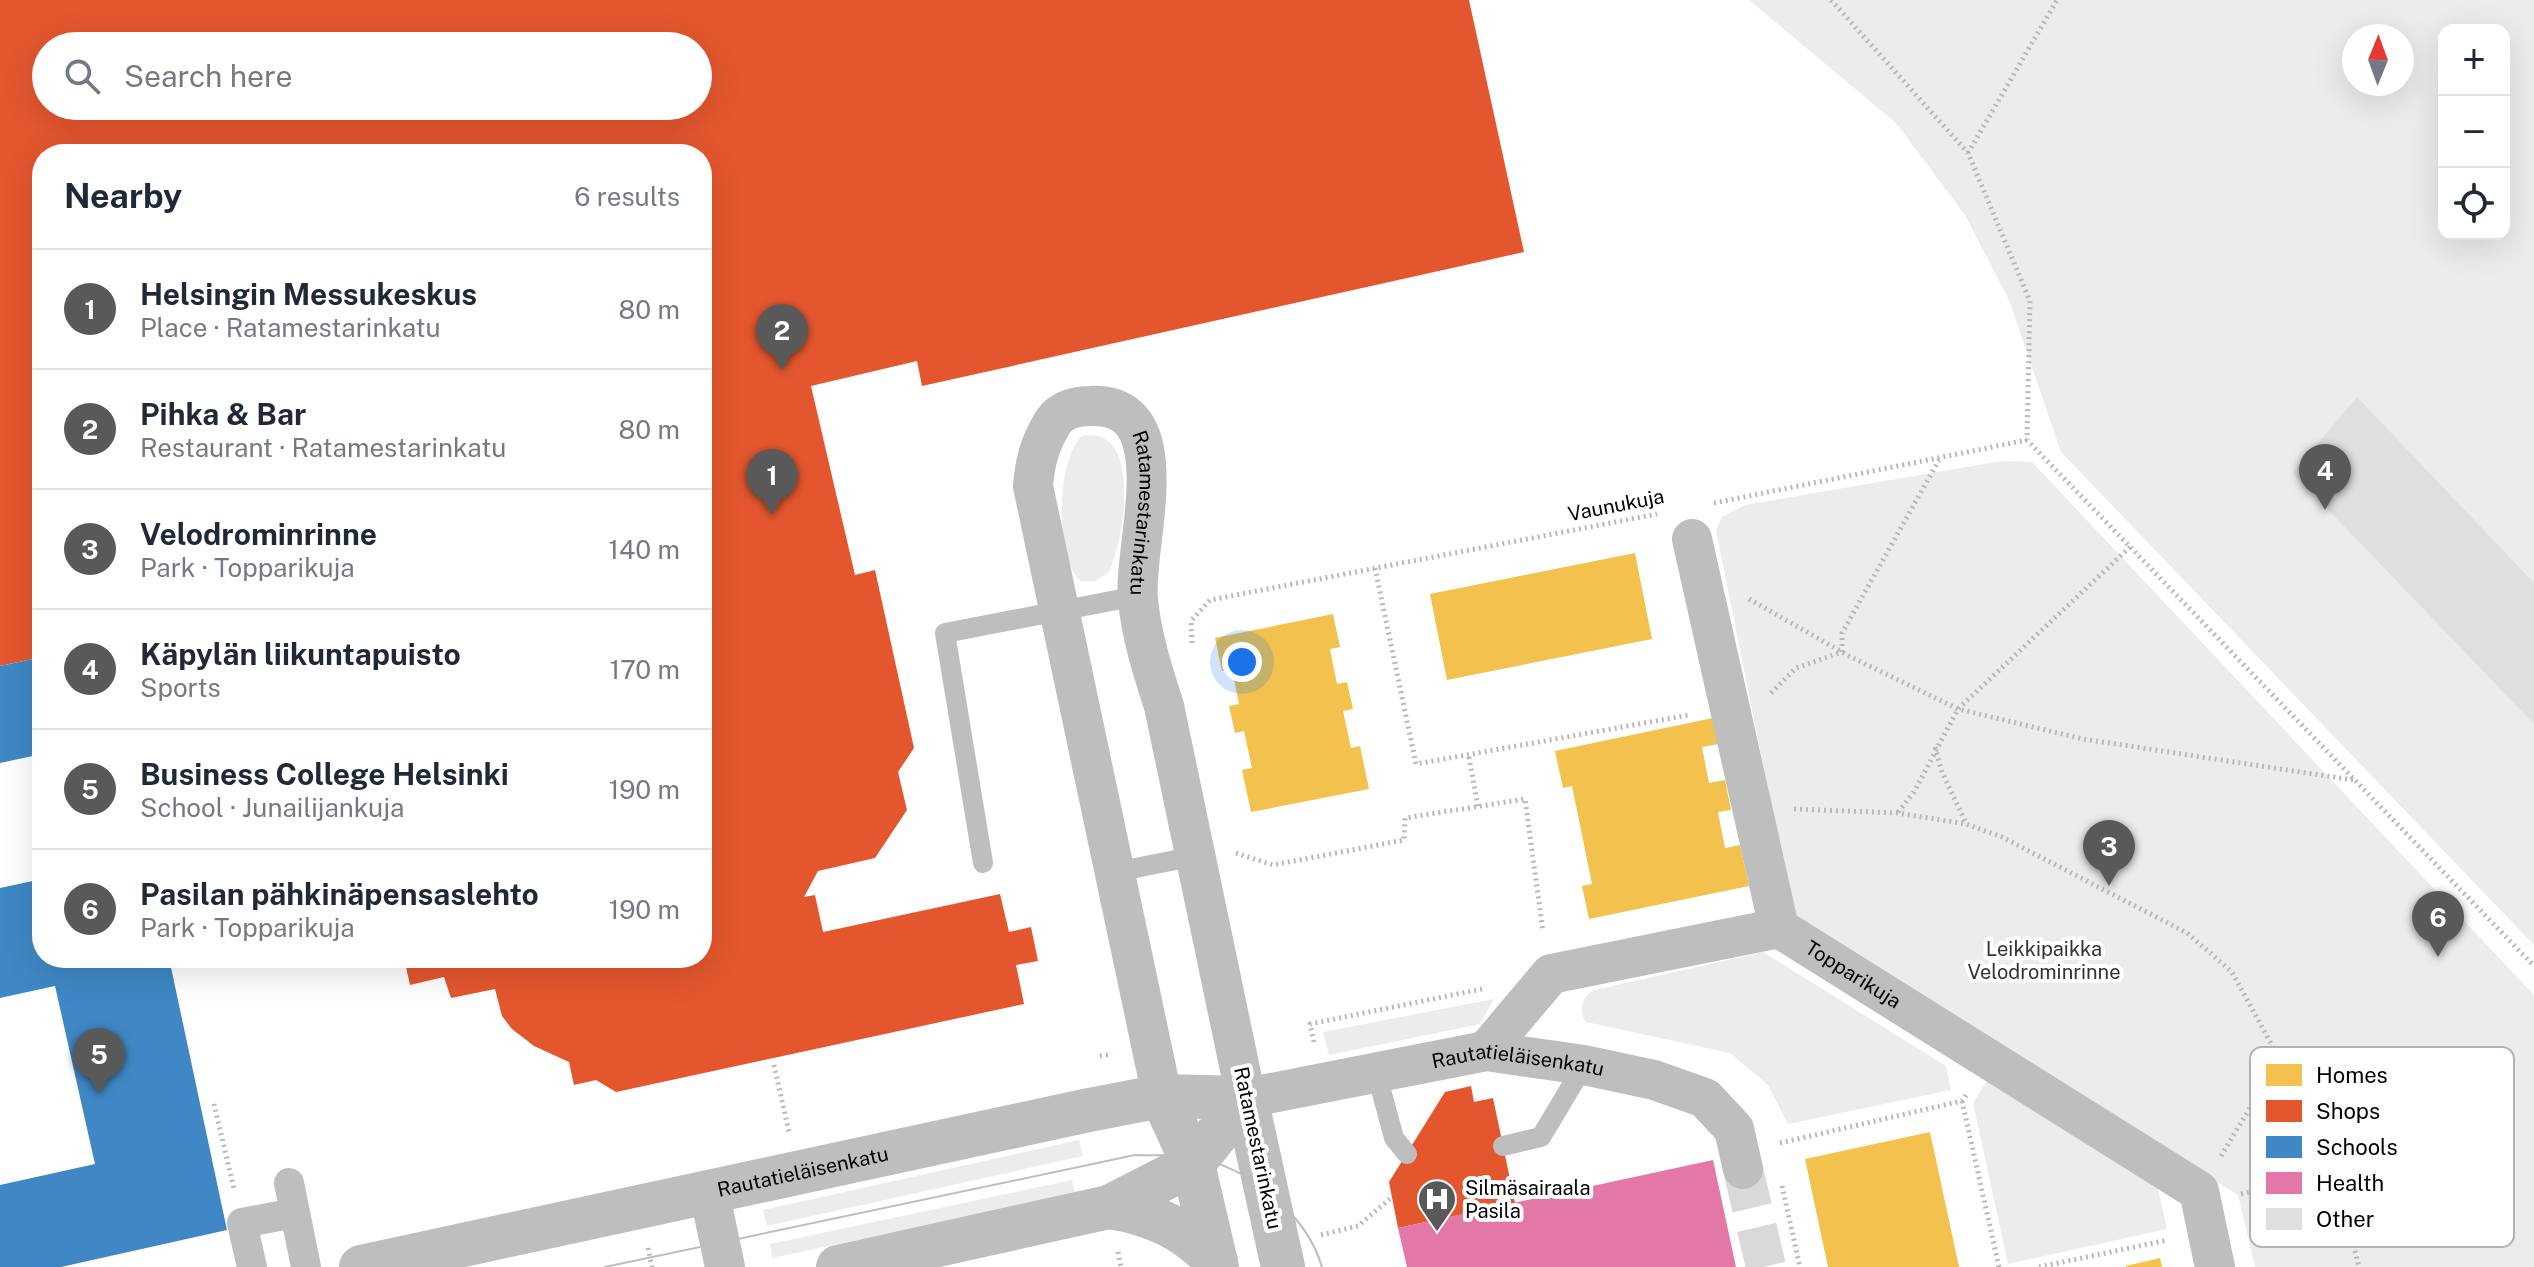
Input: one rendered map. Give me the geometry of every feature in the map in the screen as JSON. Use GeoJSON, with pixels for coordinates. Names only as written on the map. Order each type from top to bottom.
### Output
{"type":"FeatureCollection","features":[{"type":"Feature","properties":{"kind":"street","name":"Ratamestarinkatu"},"geometry":{"type":"LineString","coordinates":[[1216,1264],[1193,1164],[1162,1096],[1033,486],[1035,462],[1044,436],[1058,415],[1077,406],[1100,405],[1121,410],[1140,434],[1146,459],[1147,515],[1137,596],[1283,1267]]}},
{"type":"Feature","properties":{"kind":"street"},"geometry":{"type":"LineString","coordinates":[[1486,1051],[1551,974],[1779,928],[1687,519]]}},
{"type":"Feature","properties":{"kind":"street","name":"Topparikuja"},"geometry":{"type":"LineString","coordinates":[[1779,928],[1987,1058],[2200,1197]]}},
{"type":"Feature","properties":{"kind":"street","name":"Rautatieläisenkatu"},"geometry":{"type":"LineString","coordinates":[[361,1267],[1162,1096],[1246,1098],[1377,1075],[1486,1051],[1584,1065],[1654,1080],[1705,1098],[1765,1163]]}},
{"type":"Feature","properties":{"kind":"street"},"geometry":{"type":"LineString","coordinates":[[838,1267],[1109,1207],[1193,1164],[1246,1098]]}},
{"type":"Feature","properties":{"kind":"street"},"geometry":{"type":"LineString","coordinates":[[289,1183],[306,1267]]}},
{"type":"Feature","properties":{"kind":"street"},"geometry":{"type":"LineString","coordinates":[[709,1191],[725,1267]]}},
{"type":"Feature","properties":{"kind":"street"},"geometry":{"type":"LineString","coordinates":[[2200,1197],[2215,1267]]}},
{"type":"Feature","properties":{"kind":"street"},"geometry":{"type":"LineString","coordinates":[[1109,1207],[1164,1221],[1192,1236],[1216,1264]]}},
{"type":"Feature","properties":{"kind":"street"},"geometry":{"type":"LineString","coordinates":[[252,1267],[242,1223],[295,1213]]}},
{"type":"Feature","properties":{"kind":"lane"},"geometry":{"type":"LineString","coordinates":[[983,863],[945,633],[1137,596]]}},
{"type":"Feature","properties":{"kind":"lane"},"geometry":{"type":"LineString","coordinates":[[1115,872],[1196,856]]}},
{"type":"Feature","properties":{"kind":"lane"},"geometry":{"type":"LineString","coordinates":[[1503,1146],[1541,1137],[1584,1065]]}},
{"type":"Feature","properties":{"kind":"lane"},"geometry":{"type":"LineString","coordinates":[[1377,1075],[1394,1138],[1407,1154]]}},
{"type":"Feature","properties":{"kind":"path"},"geometry":{"type":"LineString","coordinates":[[1831,0],[1968,153],[2030,301],[2027,440],[2534,966]]}},
{"type":"Feature","properties":{"kind":"path"},"geometry":{"type":"LineString","coordinates":[[1968,153],[2057,0]]}},
{"type":"Feature","properties":{"kind":"path","name":"Vaunukuja"},"geometry":{"type":"LineString","coordinates":[[1193,650],[1191,621],[1210,600],[1375,568],[1687,519],[2027,440]]}},
{"type":"Feature","properties":{"kind":"path"},"geometry":{"type":"LineString","coordinates":[[1842,652],[1842,633],[1940,459]]}},
{"type":"Feature","properties":{"kind":"path"},"geometry":{"type":"LineString","coordinates":[[1897,813],[1914,792],[1935,747],[1958,709],[2130,547]]}},
{"type":"Feature","properties":{"kind":"path"},"geometry":{"type":"LineString","coordinates":[[1375,568],[1416,764],[1733,724],[1765,699],[1796,668],[1842,652]]}},
{"type":"Feature","properties":{"kind":"path"},"geometry":{"type":"LineString","coordinates":[[1702,584],[1748,598],[1842,652],[1958,709],[2083,739],[2354,781]]}},
{"type":"Feature","properties":{"kind":"path"},"geometry":{"type":"LineString","coordinates":[[1935,747],[1942,772],[1966,824]]}},
{"type":"Feature","properties":{"kind":"path"},"geometry":{"type":"LineString","coordinates":[[1469,757],[1478,807]]}},
{"type":"Feature","properties":{"kind":"path"},"geometry":{"type":"LineString","coordinates":[[1273,865],[1404,840],[1405,818],[1525,799],[1551,974],[1310,1024],[1316,1050]]}},
{"type":"Feature","properties":{"kind":"path"},"geometry":{"type":"LineString","coordinates":[[1753,811],[1814,807],[1897,813],[1966,824],[2002,837],[2187,933],[2232,972],[2273,1045]]}},
{"type":"Feature","properties":{"kind":"path"},"geometry":{"type":"LineString","coordinates":[[1800,1267],[1765,1163],[1962,1101],[1987,1058]]}},
{"type":"Feature","properties":{"kind":"path"},"geometry":{"type":"LineString","coordinates":[[774,1065],[789,1133]]}},
{"type":"Feature","properties":{"kind":"path"},"geometry":{"type":"LineString","coordinates":[[1962,1101],[1999,1267]]}},
{"type":"Feature","properties":{"kind":"path"},"geometry":{"type":"LineString","coordinates":[[214,1104],[242,1223]]}},
{"type":"Feature","properties":{"kind":"path"},"geometry":{"type":"LineString","coordinates":[[2200,1197],[2250,1108]]}},
{"type":"Feature","properties":{"kind":"path"},"geometry":{"type":"LineString","coordinates":[[2200,1197],[2250,1188]]}},
{"type":"Feature","properties":{"kind":"path"},"geometry":{"type":"LineString","coordinates":[[1358,1226],[1392,1197]]}},
{"type":"Feature","properties":{"kind":"path"},"geometry":{"type":"LineString","coordinates":[[2039,1267],[2169,1240]]}},
{"type":"Feature","properties":{"kind":"path"},"geometry":{"type":"LineString","coordinates":[[2354,1247],[2359,1267]]}},
{"type":"Feature","properties":{"kind":"green space"},"geometry":{"type":"Polygon","coordinates":[[[1749,0],[2534,0],[2534,945],[2061,452],[2009,300],[1965,215],[1896,123],[1749,0]]]}},
{"type":"Feature","properties":{"kind":"green space"},"geometry":{"type":"Polygon","coordinates":[[[1082,436],[1102,437],[1114,448],[1122,466],[1123,514],[1119,538],[1108,573],[1095,581],[1081,581],[1072,569],[1063,532],[1063,487],[1067,466],[1073,448],[1082,436]]]}},
{"type":"Feature","properties":{"kind":"green space","name":"Leikkipaikka Velodrominrinne"},"geometry":{"type":"Polygon","coordinates":[[[2002,461],[2032,462],[2534,995],[2534,1267],[2255,1267],[2250,1247],[2514,1247],[2514,1047],[2250,1047],[2250,1246],[2238,1195],[1794,918],[1716,530],[1722,517],[1745,505],[2002,461]]]}},
{"type":"Feature","properties":{"kind":"green space"},"geometry":{"type":"Polygon","coordinates":[[[1763,952],[1946,1066],[1951,1090],[1788,1124],[1768,1085],[1730,1053],[1586,1022],[1582,1014],[1585,998],[1591,991],[1763,952]]]}},
{"type":"Feature","properties":{"kind":"green space"},"geometry":{"type":"Polygon","coordinates":[[[1494,999],[1480,1024],[1329,1055],[1323,1032],[1494,999]]]}},
{"type":"Feature","properties":{"kind":"green space"},"geometry":{"type":"Polygon","coordinates":[[[1992,1073],[2165,1178],[2158,1189],[2167,1229],[2008,1264],[1973,1103],[1992,1073]]]}},
{"type":"Feature","properties":{"kind":"green space"},"geometry":{"type":"Polygon","coordinates":[[[1079,1140],[1083,1156],[767,1226],[763,1210],[1079,1140]]]}},
{"type":"Feature","properties":{"kind":"green space"},"geometry":{"type":"Polygon","coordinates":[[[1072,1180],[1075,1194],[772,1258],[770,1244],[1072,1180]]]}},
{"type":"Feature","properties":{"kind":"building: Homes"},"geometry":{"type":"Polygon","coordinates":[[[1635,553],[1652,639],[1447,680],[1430,594],[1635,553]]]}},
{"type":"Feature","properties":{"kind":"building: Homes"},"geometry":{"type":"Polygon","coordinates":[[[1333,614],[1340,647],[1330,649],[1337,684],[1347,682],[1353,709],[1343,711],[1351,748],[1360,746],[1369,789],[1251,812],[1242,770],[1252,768],[1244,731],[1235,733],[1229,706],[1239,704],[1232,669],[1222,671],[1215,638],[1333,614]]]}},
{"type":"Feature","properties":{"kind":"building: Homes"},"geometry":{"type":"Polygon","coordinates":[[[1713,718],[1719,744],[1702,747],[1709,783],[1725,780],[1731,810],[1718,812],[1725,848],[1740,845],[1749,886],[1589,919],[1582,886],[1592,884],[1572,786],[1563,788],[1555,751],[1713,718]]]}},
{"type":"Feature","properties":{"kind":"building: Homes"},"geometry":{"type":"Polygon","coordinates":[[[1930,1132],[1959,1267],[1828,1267],[1805,1159],[1930,1132]]]}},
{"type":"Feature","properties":{"kind":"building: Homes"},"geometry":{"type":"Polygon","coordinates":[[[2160,1258],[2162,1267],[2126,1267],[2126,1266],[2160,1258]]]}},
{"type":"Feature","properties":{"kind":"building: Shops"},"geometry":{"type":"Polygon","coordinates":[[[0,0],[1469,0],[1524,252],[922,386],[917,361],[811,386],[855,575],[875,570],[914,748],[898,772],[907,810],[875,858],[818,871],[804,897],[815,895],[823,932],[1000,894],[1009,932],[1031,927],[1038,961],[1016,965],[1024,1004],[616,1092],[596,1080],[574,1085],[569,1062],[534,1046],[512,1029],[502,1016],[495,989],[451,998],[444,977],[410,985],[406,968],[712,968],[712,144],[32,144],[32,659],[0,666],[0,0]]]}},
{"type":"Feature","properties":{"kind":"building: Shops"},"geometry":{"type":"Polygon","coordinates":[[[1471,1086],[1474,1102],[1493,1098],[1515,1203],[1398,1228],[1389,1182],[1445,1092],[1471,1086]]]}},
{"type":"Feature","properties":{"kind":"building: Schools"},"geometry":{"type":"Polygon","coordinates":[[[32,659],[32,756],[0,763],[0,666],[32,659]]]}},
{"type":"Feature","properties":{"kind":"building: Schools"},"geometry":{"type":"Polygon","coordinates":[[[32,881],[32,968],[171,968],[227,1230],[61,1267],[0,1267],[0,1185],[95,1164],[55,986],[0,998],[0,888],[32,881]]]}},
{"type":"Feature","properties":{"kind":"building: Health"},"geometry":{"type":"Polygon","coordinates":[[[1713,1160],[1736,1267],[1407,1267],[1398,1228],[1713,1160]]]}},
{"type":"Feature","properties":{"kind":"building: Other"},"geometry":{"type":"Polygon","coordinates":[[[2357,397],[2534,583],[2534,724],[2293,473],[2357,397]]]}},
{"type":"Feature","properties":{"kind":"tunnel"},"geometry":{"type":"LineString","coordinates":[[1743,1169],[1766,1267]]}},
{"type":"Feature","properties":{"kind":"tram line"},"geometry":{"type":"LineString","coordinates":[[605,1267],[1135,1155],[1184,1156],[1212,1162],[1252,1181],[1271,1194],[1303,1228],[1322,1267]]}},
{"type":"Feature","properties":{"kind":"place","name":"Pihka & Bar"},"geometry":{"type":"Point","coordinates":[782,370]}},
{"type":"Feature","properties":{"kind":"place","name":"Käpylän liikuntapuisto"},"geometry":{"type":"Point","coordinates":[2325,510]}},
{"type":"Feature","properties":{"kind":"place","name":"Helsingin Messukeskus"},"geometry":{"type":"Point","coordinates":[772,515]}},
{"type":"Feature","properties":{"kind":"place","name":"Velodrominrinne"},"geometry":{"type":"Point","coordinates":[2109,886]}},
{"type":"Feature","properties":{"kind":"place","name":"Pasilan pähkinäpensaslehto"},"geometry":{"type":"Point","coordinates":[2438,957]}},
{"type":"Feature","properties":{"kind":"place","name":"Business College Helsinki"},"geometry":{"type":"Point","coordinates":[99,1094]}},
{"type":"Feature","properties":{"kind":"place","name":"Silmäsairaala Pasila"},"geometry":{"type":"Point","coordinates":[1437,1233]}}]}
